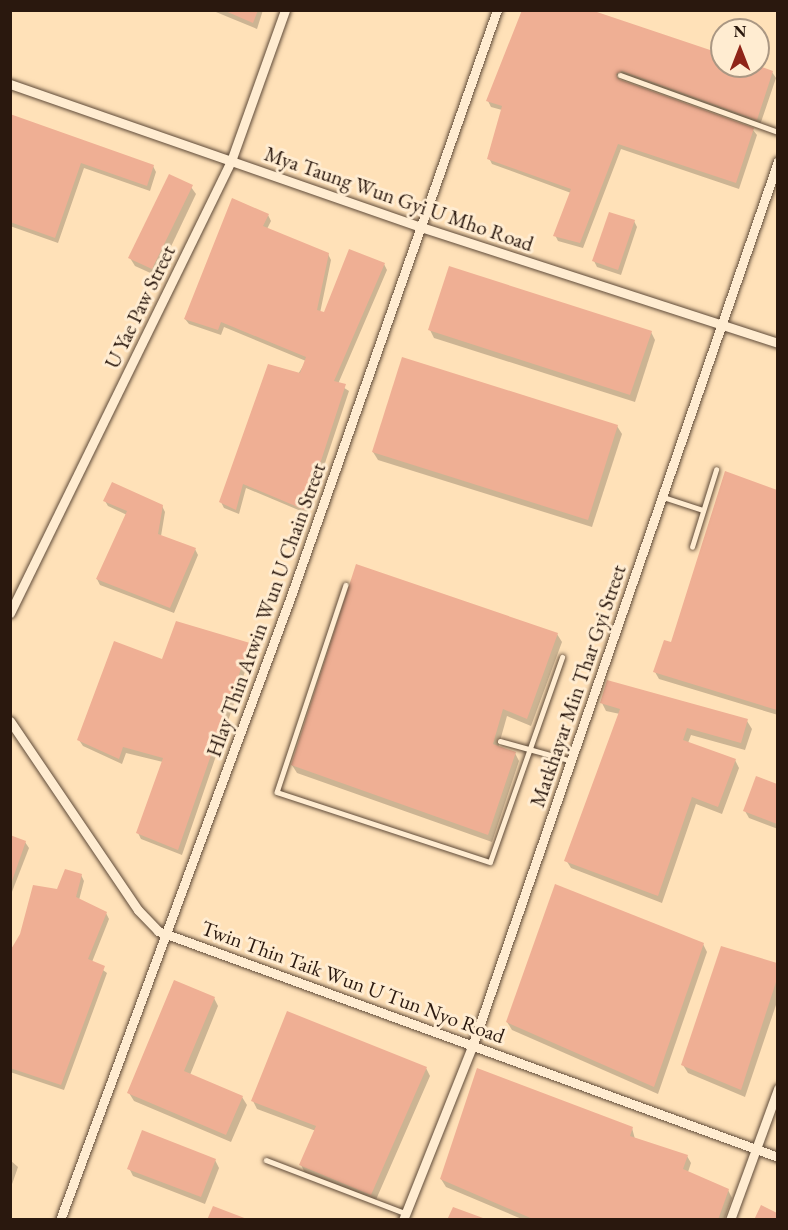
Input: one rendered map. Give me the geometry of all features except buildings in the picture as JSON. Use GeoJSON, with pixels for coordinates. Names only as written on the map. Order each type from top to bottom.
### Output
{"type":"FeatureCollection","features":[{"type":"Feature","properties":{"kind":"street","name":"U Yae Paw Street"},"geometry":{"type":"LineString","coordinates":[[10,613],[231,161],[285,10]]}},
{"type":"Feature","properties":{"kind":"street","name":"Hlay Thin Atwin Wun U Chain Street"},"geometry":{"type":"LineString","coordinates":[[60,1220],[166,935],[497,10]]}},
{"type":"Feature","properties":{"kind":"street","name":"Mya Taung Wun Gyi U Mho Road"},"geometry":{"type":"LineString","coordinates":[[10,84],[421,227],[777,343]]}},
{"type":"Feature","properties":{"kind":"street","name":"Matkhayar Min Thar Gyi Street"},"geometry":{"type":"LineString","coordinates":[[404,1216],[474,1044],[723,325],[777,161]]}},
{"type":"Feature","properties":{"kind":"street","name":"Twin Thin Taik Wun U Tun Nyo Road"},"geometry":{"type":"LineString","coordinates":[[10,721],[138,910],[158,931],[474,1044],[777,1157]]}},
{"type":"Feature","properties":{"kind":"street"},"geometry":{"type":"LineString","coordinates":[[730,1220],[777,1089]]}},
{"type":"Feature","properties":{"kind":"lane"},"geometry":{"type":"LineString","coordinates":[[620,75],[777,132]]}},
{"type":"Feature","properties":{"kind":"lane"},"geometry":{"type":"LineString","coordinates":[[692,547],[716,470]]}},
{"type":"Feature","properties":{"kind":"lane"},"geometry":{"type":"LineString","coordinates":[[663,497],[703,510]]}},
{"type":"Feature","properties":{"kind":"lane"},"geometry":{"type":"LineString","coordinates":[[346,585],[278,792],[490,862],[527,748],[562,657]]}},
{"type":"Feature","properties":{"kind":"lane"},"geometry":{"type":"LineString","coordinates":[[500,741],[572,761]]}},
{"type":"Feature","properties":{"kind":"lane"},"geometry":{"type":"LineString","coordinates":[[266,1160],[404,1216]]}}]}
